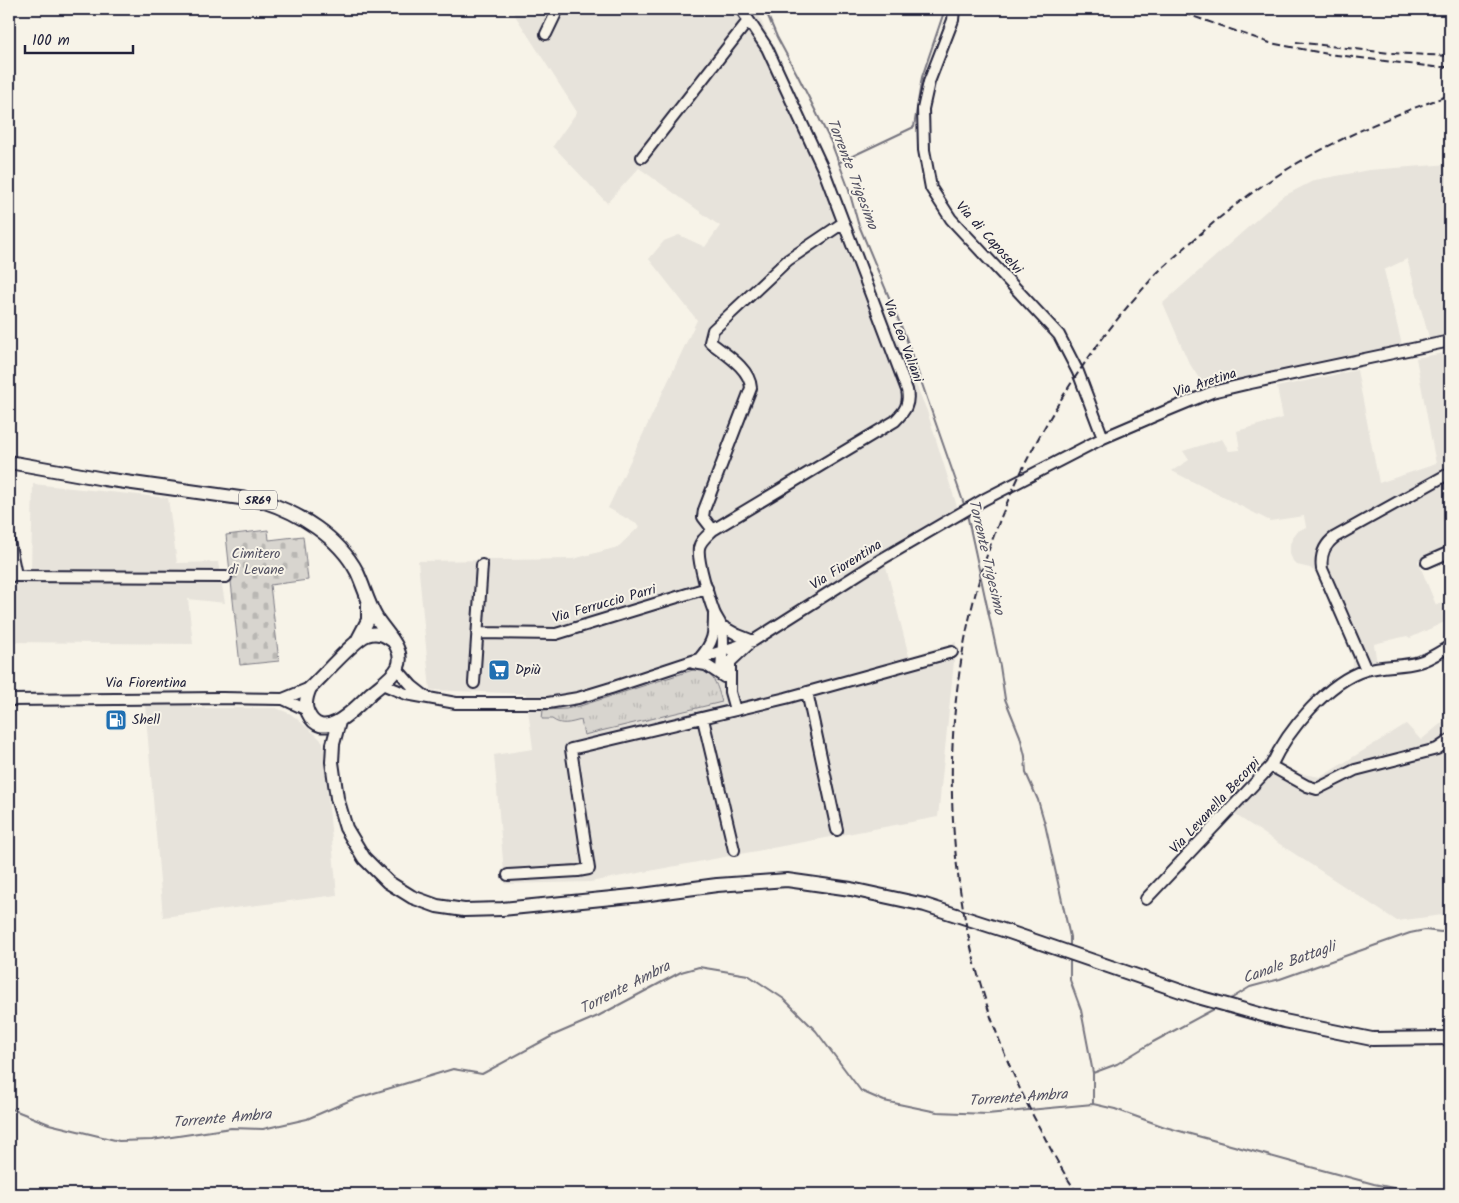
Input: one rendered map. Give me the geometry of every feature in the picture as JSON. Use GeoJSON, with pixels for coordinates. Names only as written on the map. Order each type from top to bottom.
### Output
{"type":"FeatureCollection","features":[{"type":"Feature","properties":{"kind":"main road","name":"SR69"},"geometry":{"type":"LineString","coordinates":[[9,462],[104,479],[246,498],[284,508],[321,531],[335,543],[356,572],[377,618],[393,640]]}},
{"type":"Feature","properties":{"kind":"main road","name":"SR69"},"geometry":{"type":"LineString","coordinates":[[356,643],[368,620],[368,601]]}},
{"type":"Feature","properties":{"kind":"main road","name":"Via Fiorentina"},"geometry":{"type":"LineString","coordinates":[[310,688],[361,638],[374,633],[384,635],[393,640]]}},
{"type":"Feature","properties":{"kind":"main road"},"geometry":{"type":"LineString","coordinates":[[333,744],[325,725],[339,722],[397,669],[400,654],[393,640]]}},
{"type":"Feature","properties":{"kind":"main road"},"geometry":{"type":"LineString","coordinates":[[307,710],[306,697],[310,688]]}},
{"type":"Feature","properties":{"kind":"main road","name":"Via Fiorentina"},"geometry":{"type":"LineString","coordinates":[[307,710],[316,723],[325,725]]}},
{"type":"Feature","properties":{"kind":"main road"},"geometry":{"type":"LineString","coordinates":[[339,722],[333,744],[332,762],[346,828],[364,858],[388,882],[412,897],[437,906],[464,910],[502,909],[642,895],[717,885],[787,880],[851,889],[925,905],[1198,997],[1284,1021],[1372,1039],[1450,1038]]}},
{"type":"Feature","properties":{"kind":"street"},"geometry":{"type":"LineString","coordinates":[[546,34],[558,9]]}},
{"type":"Feature","properties":{"kind":"street","name":"Via Leo Valiani"},"geometry":{"type":"LineString","coordinates":[[740,9],[768,48],[824,170],[909,397],[906,408],[895,420],[713,530],[705,537],[699,547],[700,559],[714,614],[722,626],[752,641]]}},
{"type":"Feature","properties":{"kind":"street","name":"Via di Caposelvi"},"geometry":{"type":"LineString","coordinates":[[954,9],[954,20],[929,82],[923,109],[924,150],[931,188],[951,220],[1059,334],[1078,372],[1103,438]]}},
{"type":"Feature","properties":{"kind":"street"},"geometry":{"type":"LineString","coordinates":[[642,157],[748,21]]}},
{"type":"Feature","properties":{"kind":"street"},"geometry":{"type":"LineString","coordinates":[[713,530],[703,517],[704,510],[752,388],[751,380],[746,372],[710,342],[713,330],[788,260],[844,223]]}},
{"type":"Feature","properties":{"kind":"street","name":"Via Aretina"},"geometry":{"type":"LineString","coordinates":[[985,500],[1103,438],[1212,392],[1450,341]]}},
{"type":"Feature","properties":{"kind":"street"},"geometry":{"type":"LineString","coordinates":[[1366,670],[1322,569],[1321,561],[1327,543],[1450,473]]}},
{"type":"Feature","properties":{"kind":"street","name":"Via Fiorentina"},"geometry":{"type":"LineString","coordinates":[[382,684],[406,694],[456,703],[548,703],[578,698],[752,641],[882,559],[985,500]]}},
{"type":"Feature","properties":{"kind":"street"},"geometry":{"type":"LineString","coordinates":[[9,541],[12,575],[226,578]]}},
{"type":"Feature","properties":{"kind":"street"},"geometry":{"type":"LineString","coordinates":[[1427,562],[1450,552]]}},
{"type":"Feature","properties":{"kind":"street"},"geometry":{"type":"LineString","coordinates":[[474,683],[482,564]]}},
{"type":"Feature","properties":{"kind":"street","name":"Via Ferruccio Parri"},"geometry":{"type":"LineString","coordinates":[[477,633],[556,634],[707,588]]}},
{"type":"Feature","properties":{"kind":"street"},"geometry":{"type":"LineString","coordinates":[[694,661],[708,649],[714,637],[714,614]]}},
{"type":"Feature","properties":{"kind":"street"},"geometry":{"type":"LineString","coordinates":[[722,626],[725,678],[735,710]]}},
{"type":"Feature","properties":{"kind":"street"},"geometry":{"type":"LineString","coordinates":[[714,637],[730,662]]}},
{"type":"Feature","properties":{"kind":"street"},"geometry":{"type":"LineString","coordinates":[[725,678],[730,662],[752,641]]}},
{"type":"Feature","properties":{"kind":"street","name":"Via Levanella Becorpi"},"geometry":{"type":"LineString","coordinates":[[1146,899],[1271,766],[1280,749],[1320,699],[1348,677],[1366,670],[1422,661],[1450,646]]}},
{"type":"Feature","properties":{"kind":"street"},"geometry":{"type":"LineString","coordinates":[[508,874],[589,869],[570,749],[703,719],[952,652]]}},
{"type":"Feature","properties":{"kind":"street"},"geometry":{"type":"LineString","coordinates":[[694,661],[706,665],[725,678]]}},
{"type":"Feature","properties":{"kind":"street"},"geometry":{"type":"LineString","coordinates":[[397,669],[426,698]]}},
{"type":"Feature","properties":{"kind":"street","name":"Via Fiorentina"},"geometry":{"type":"LineString","coordinates":[[9,700],[283,699],[310,688]]}},
{"type":"Feature","properties":{"kind":"street"},"geometry":{"type":"LineString","coordinates":[[807,692],[837,830]]}},
{"type":"Feature","properties":{"kind":"street","name":"Via Fiorentina"},"geometry":{"type":"LineString","coordinates":[[283,699],[307,710]]}},
{"type":"Feature","properties":{"kind":"street"},"geometry":{"type":"LineString","coordinates":[[703,719],[734,850]]}},
{"type":"Feature","properties":{"kind":"street"},"geometry":{"type":"LineString","coordinates":[[1271,766],[1306,786],[1318,789],[1355,770],[1437,749],[1450,740]]}},
{"type":"Feature","properties":{"kind":"shaded area"},"geometry":{"type":"Polygon","coordinates":[[[511,9],[756,9],[829,176],[927,411],[959,513],[883,555],[909,656],[956,642],[938,817],[590,882],[505,884],[494,755],[533,749],[526,694],[430,690],[418,561],[573,559],[618,547],[640,526],[608,508],[697,320],[649,259],[664,241],[679,235],[705,247],[720,226],[639,168],[607,203],[553,146],[577,112],[511,9]]]}},
{"type":"Feature","properties":{"kind":"shaded area"},"geometry":{"type":"Polygon","coordinates":[[[1450,164],[1450,338],[1430,341],[1407,259],[1384,270],[1402,345],[1207,391],[1188,361],[1163,303],[1282,197],[1315,180],[1369,170],[1450,164]]]}},
{"type":"Feature","properties":{"kind":"shaded area"},"geometry":{"type":"Polygon","coordinates":[[[1450,352],[1450,547],[1418,561],[1436,605],[1441,603],[1449,620],[1410,638],[1407,636],[1374,644],[1377,664],[1365,659],[1361,668],[1343,677],[1353,666],[1353,660],[1319,575],[1310,568],[1297,565],[1290,554],[1290,544],[1294,535],[1306,527],[1304,516],[1270,521],[1172,471],[1189,460],[1183,451],[1222,439],[1229,451],[1240,450],[1237,431],[1283,418],[1277,387],[1357,370],[1379,483],[1436,464],[1416,358],[1450,352]]]}},
{"type":"Feature","properties":{"kind":"shaded area"},"geometry":{"type":"Polygon","coordinates":[[[33,484],[168,498],[177,563],[218,562],[225,603],[188,599],[193,644],[9,642],[9,569],[31,569],[33,484]]]}},
{"type":"Feature","properties":{"kind":"shaded area"},"geometry":{"type":"Polygon","coordinates":[[[144,693],[192,693],[192,708],[276,708],[291,714],[323,742],[337,895],[163,917],[144,693]]]}},
{"type":"Feature","properties":{"kind":"shaded area"},"geometry":{"type":"Polygon","coordinates":[[[1450,716],[1450,914],[1397,921],[1228,810],[1270,762],[1289,779],[1295,773],[1321,777],[1406,724],[1421,740],[1450,716]]]}},
{"type":"Feature","properties":{"kind":"green space","name":"Cimitero di Levane"},"geometry":{"type":"Polygon","coordinates":[[[268,530],[269,540],[303,536],[308,580],[270,585],[279,661],[240,665],[226,535],[268,530]]]}},
{"type":"Feature","properties":{"kind":"green space"},"geometry":{"type":"Polygon","coordinates":[[[696,669],[707,673],[711,677],[717,685],[722,702],[584,735],[581,720],[562,723],[552,719],[542,719],[543,710],[580,706],[696,669]]]}},
{"type":"Feature","properties":{"kind":"waterway","name":"Torrente Trigesimo"},"geometry":{"type":"LineString","coordinates":[[765,9],[777,37],[831,142],[848,187],[858,223],[906,338],[965,507]]}},
{"type":"Feature","properties":{"kind":"waterway"},"geometry":{"type":"LineString","coordinates":[[840,162],[914,127],[922,77],[945,9]]}},
{"type":"Feature","properties":{"kind":"waterway","name":"Torrente Trigesimo"},"geometry":{"type":"LineString","coordinates":[[967,514],[1000,666],[1005,699],[1020,736],[1025,756],[1026,773],[1038,800],[1045,824],[1070,937],[1070,948]]}},
{"type":"Feature","properties":{"kind":"waterway","name":"Canale Battagli"},"geometry":{"type":"LineString","coordinates":[[1229,1000],[1250,987],[1280,979],[1410,933],[1425,930],[1441,932],[1450,929]]}},
{"type":"Feature","properties":{"kind":"waterway","name":"Torrente Trigesimo"},"geometry":{"type":"LineString","coordinates":[[1070,957],[1070,980],[1081,1010],[1093,1073],[1093,1104]]}},
{"type":"Feature","properties":{"kind":"waterway","name":"Torrente Ambra"},"geometry":{"type":"LineString","coordinates":[[9,1108],[49,1124],[119,1141],[152,1140],[231,1128],[263,1129],[307,1119],[351,1100],[453,1069],[482,1074],[554,1035],[598,1016],[681,972],[699,967],[748,975],[784,999],[816,1031],[861,1091],[884,1101],[937,1112],[987,1114],[1093,1104],[1115,1109],[1165,1127],[1292,1162],[1374,1184],[1422,1194]]}},
{"type":"Feature","properties":{"kind":"waterway","name":"Canale Battagli"},"geometry":{"type":"LineString","coordinates":[[1093,1073],[1117,1064],[1216,1008]]}},
{"type":"Feature","properties":{"kind":"railway"},"geometry":{"type":"LineString","coordinates":[[1172,9],[1270,43],[1328,54],[1434,67],[1450,67]]}},
{"type":"Feature","properties":{"kind":"railway"},"geometry":{"type":"LineString","coordinates":[[1296,42],[1389,53],[1450,56]]}},
{"type":"Feature","properties":{"kind":"railway"},"geometry":{"type":"LineString","coordinates":[[1078,1194],[1060,1166],[1019,1088],[989,1013],[968,934],[955,851],[952,809],[952,766],[958,682],[974,599],[987,556],[1002,514],[1021,472],[1067,390],[1092,352],[1159,271],[1236,205],[1302,161],[1350,135],[1450,95]]}},
{"type":"Feature","properties":{"kind":"place","name":"Dpiù"},"geometry":{"type":"Point","coordinates":[499,670]}},
{"type":"Feature","properties":{"kind":"place","name":"Shell"},"geometry":{"type":"Point","coordinates":[116,720]}}]}
